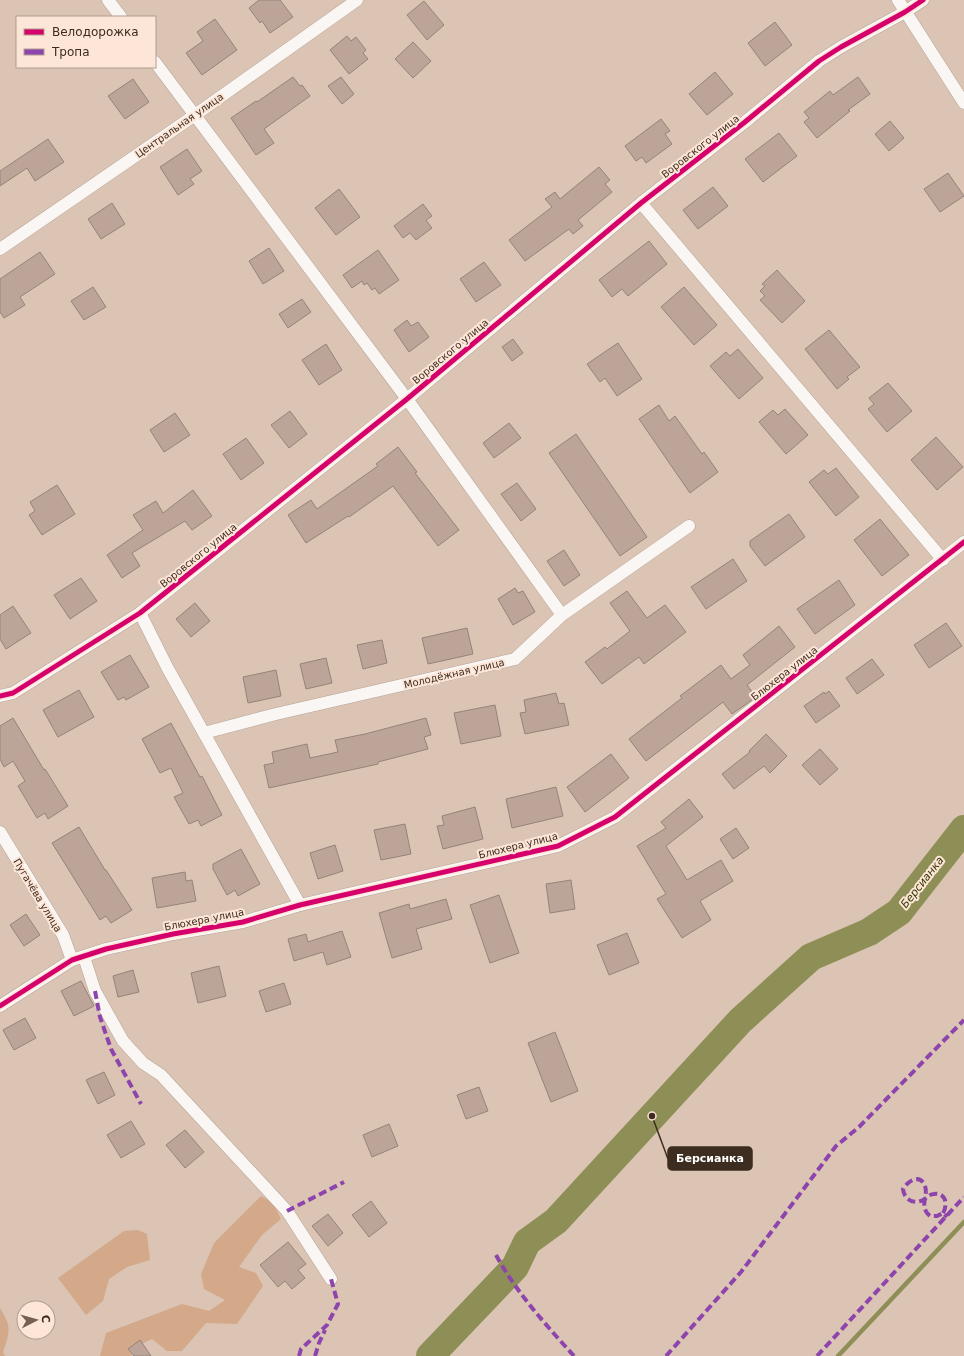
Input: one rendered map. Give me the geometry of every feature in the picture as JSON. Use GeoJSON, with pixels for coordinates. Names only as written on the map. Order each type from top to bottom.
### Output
{"type":"FeatureCollection","features":[{"type":"Feature","properties":{"kind":"street"},"geometry":{"type":"LineString","coordinates":[[108,0],[120,16]]}},
{"type":"Feature","properties":{"kind":"street","name":"Центральная улица"},"geometry":{"type":"LineString","coordinates":[[0,249],[195,115],[357,0]]}},
{"type":"Feature","properties":{"kind":"street"},"geometry":{"type":"LineString","coordinates":[[898,0],[964,103]]}},
{"type":"Feature","properties":{"kind":"street","name":"Воровского улица"},"geometry":{"type":"LineString","coordinates":[[0,696],[13,693],[140,613],[407,399],[641,203],[745,122],[819,61],[841,47],[905,12],[923,0]]}},
{"type":"Feature","properties":{"kind":"street"},"geometry":{"type":"LineString","coordinates":[[156,63],[407,399],[562,615]]}},
{"type":"Feature","properties":{"kind":"street"},"geometry":{"type":"LineString","coordinates":[[641,203],[943,560]]}},
{"type":"Feature","properties":{"kind":"street","name":"Молодёжная улица"},"geometry":{"type":"LineString","coordinates":[[204,733],[276,714],[515,659],[562,615],[689,526]]}},
{"type":"Feature","properties":{"kind":"street","name":"Блюхера улица"},"geometry":{"type":"LineString","coordinates":[[0,1006],[78,958],[106,949],[173,934],[243,922],[300,905],[558,846],[615,817],[964,542]]}},
{"type":"Feature","properties":{"kind":"street"},"geometry":{"type":"LineString","coordinates":[[140,613],[167,667],[300,905]]}},
{"type":"Feature","properties":{"kind":"street","name":"Пугачёва улица"},"geometry":{"type":"LineString","coordinates":[[0,832],[78,958],[123,1041],[143,1063],[161,1075],[287,1211],[331,1279]]}},
{"type":"Feature","properties":{"kind":"shaded area"},"geometry":{"type":"Polygon","coordinates":[[[261,1196],[273,1203],[281,1219],[262,1235],[239,1267],[256,1273],[263,1286],[237,1324],[206,1323],[182,1351],[167,1351],[152,1339],[129,1350],[132,1356],[100,1356],[106,1333],[182,1304],[209,1311],[225,1300],[204,1289],[201,1274],[214,1243],[261,1196]]]}},
{"type":"Feature","properties":{"kind":"shaded area"},"geometry":{"type":"Polygon","coordinates":[[[138,1230],[147,1234],[150,1260],[127,1267],[109,1279],[103,1301],[86,1315],[58,1278],[124,1231],[138,1230]]]}},
{"type":"Feature","properties":{"kind":"shaded area"},"geometry":{"type":"Polygon","coordinates":[[[0,1308],[7,1320],[9,1330],[3,1352],[5,1356],[0,1356],[0,1308]]]}},
{"type":"Feature","properties":{"kind":"building"},"geometry":{"type":"Polygon","coordinates":[[[259,0],[280,0],[293,17],[270,33],[262,21],[260,23],[249,8],[259,0]]]}},
{"type":"Feature","properties":{"kind":"building"},"geometry":{"type":"Polygon","coordinates":[[[424,1],[444,25],[427,40],[407,15],[424,1]]]}},
{"type":"Feature","properties":{"kind":"building"},"geometry":{"type":"Polygon","coordinates":[[[215,19],[237,50],[202,75],[186,53],[203,41],[197,32],[215,19]]]}},
{"type":"Feature","properties":{"kind":"building"},"geometry":{"type":"Polygon","coordinates":[[[775,22],[792,45],[765,66],[748,43],[775,22]]]}},
{"type":"Feature","properties":{"kind":"building"},"geometry":{"type":"Polygon","coordinates":[[[347,36],[351,41],[356,37],[366,50],[363,53],[368,59],[349,74],[330,50],[347,36]]]}},
{"type":"Feature","properties":{"kind":"building"},"geometry":{"type":"Polygon","coordinates":[[[413,42],[431,61],[413,78],[395,59],[413,42]]]}},
{"type":"Feature","properties":{"kind":"building"},"geometry":{"type":"Polygon","coordinates":[[[715,72],[733,94],[707,115],[689,94],[715,72]]]}},
{"type":"Feature","properties":{"kind":"building"},"geometry":{"type":"Polygon","coordinates":[[[293,77],[300,86],[302,85],[310,96],[264,129],[274,143],[256,155],[231,118],[293,77]]]}},
{"type":"Feature","properties":{"kind":"building"},"geometry":{"type":"Polygon","coordinates":[[[341,77],[354,94],[342,104],[328,86],[341,77]]]}},
{"type":"Feature","properties":{"kind":"building"},"geometry":{"type":"Polygon","coordinates":[[[858,77],[870,94],[848,110],[850,111],[817,138],[804,122],[809,118],[804,112],[830,91],[833,95],[858,77]]]}},
{"type":"Feature","properties":{"kind":"building"},"geometry":{"type":"Polygon","coordinates":[[[133,79],[149,102],[125,119],[108,96],[133,79]]]}},
{"type":"Feature","properties":{"kind":"building"},"geometry":{"type":"Polygon","coordinates":[[[661,119],[670,131],[665,134],[672,144],[646,163],[642,157],[636,161],[625,146],[661,119]]]}},
{"type":"Feature","properties":{"kind":"building"},"geometry":{"type":"Polygon","coordinates":[[[890,121],[904,138],[889,151],[875,134],[890,121]]]}},
{"type":"Feature","properties":{"kind":"building"},"geometry":{"type":"Polygon","coordinates":[[[779,133],[797,156],[763,182],[745,159],[779,133]]]}},
{"type":"Feature","properties":{"kind":"building"},"geometry":{"type":"Polygon","coordinates":[[[48,139],[64,162],[35,181],[27,168],[0,186],[0,171],[48,139]]]}},
{"type":"Feature","properties":{"kind":"building"},"geometry":{"type":"Polygon","coordinates":[[[187,149],[202,171],[190,179],[194,184],[178,195],[160,167],[187,149]]]}},
{"type":"Feature","properties":{"kind":"building"},"geometry":{"type":"Polygon","coordinates":[[[599,167],[610,180],[605,184],[612,192],[578,220],[583,226],[573,234],[569,229],[525,261],[509,240],[552,207],[545,199],[555,192],[560,199],[599,167]]]}},
{"type":"Feature","properties":{"kind":"building"},"geometry":{"type":"Polygon","coordinates":[[[948,173],[964,196],[940,212],[924,189],[948,173]]]}},
{"type":"Feature","properties":{"kind":"building"},"geometry":{"type":"Polygon","coordinates":[[[713,187],[728,206],[698,229],[683,210],[713,187]]]}},
{"type":"Feature","properties":{"kind":"building"},"geometry":{"type":"Polygon","coordinates":[[[339,189],[360,217],[336,235],[315,208],[339,189]]]}},
{"type":"Feature","properties":{"kind":"building"},"geometry":{"type":"Polygon","coordinates":[[[112,203],[125,224],[101,239],[88,219],[112,203]]]}},
{"type":"Feature","properties":{"kind":"building"},"geometry":{"type":"Polygon","coordinates":[[[423,204],[432,216],[426,220],[432,228],[416,240],[410,233],[403,238],[394,226],[423,204]]]}},
{"type":"Feature","properties":{"kind":"building"},"geometry":{"type":"Polygon","coordinates":[[[649,241],[667,264],[628,296],[622,289],[612,297],[599,280],[649,241]]]}},
{"type":"Feature","properties":{"kind":"building"},"geometry":{"type":"Polygon","coordinates":[[[269,248],[284,271],[263,284],[249,261],[269,248]]]}},
{"type":"Feature","properties":{"kind":"building"},"geometry":{"type":"Polygon","coordinates":[[[378,250],[399,280],[379,294],[375,288],[372,290],[367,283],[364,285],[362,281],[352,288],[343,275],[378,250]]]}},
{"type":"Feature","properties":{"kind":"building"},"geometry":{"type":"Polygon","coordinates":[[[40,252],[55,274],[20,297],[25,305],[4,318],[0,312],[0,279],[40,252]]]}},
{"type":"Feature","properties":{"kind":"building"},"geometry":{"type":"Polygon","coordinates":[[[484,262],[501,285],[476,302],[460,279],[484,262]]]}},
{"type":"Feature","properties":{"kind":"building"},"geometry":{"type":"Polygon","coordinates":[[[777,270],[805,301],[782,323],[760,300],[765,296],[760,291],[765,286],[762,284],[777,270]]]}},
{"type":"Feature","properties":{"kind":"building"},"geometry":{"type":"Polygon","coordinates":[[[93,287],[106,307],[84,320],[71,301],[93,287]]]}},
{"type":"Feature","properties":{"kind":"building"},"geometry":{"type":"Polygon","coordinates":[[[684,287],[717,325],[694,345],[661,307],[684,287]]]}},
{"type":"Feature","properties":{"kind":"building"},"geometry":{"type":"Polygon","coordinates":[[[302,299],[311,312],[288,328],[279,314],[302,299]]]}},
{"type":"Feature","properties":{"kind":"building"},"geometry":{"type":"Polygon","coordinates":[[[407,320],[411,326],[418,322],[429,337],[409,352],[394,330],[407,320]]]}},
{"type":"Feature","properties":{"kind":"building"},"geometry":{"type":"Polygon","coordinates":[[[829,330],[860,367],[847,377],[849,379],[837,389],[805,349],[829,330]]]}},
{"type":"Feature","properties":{"kind":"building"},"geometry":{"type":"Polygon","coordinates":[[[513,339],[523,353],[512,361],[502,347],[513,339]]]}},
{"type":"Feature","properties":{"kind":"building"},"geometry":{"type":"Polygon","coordinates":[[[618,343],[642,379],[617,396],[605,378],[600,382],[587,364],[618,343]]]}},
{"type":"Feature","properties":{"kind":"building"},"geometry":{"type":"Polygon","coordinates":[[[326,344],[342,370],[319,385],[302,360],[326,344]]]}},
{"type":"Feature","properties":{"kind":"building"},"geometry":{"type":"Polygon","coordinates":[[[738,349],[763,378],[739,399],[710,366],[726,352],[730,356],[738,349]]]}},
{"type":"Feature","properties":{"kind":"building"},"geometry":{"type":"Polygon","coordinates":[[[888,383],[912,411],[887,432],[868,409],[874,404],[869,398],[888,383]]]}},
{"type":"Feature","properties":{"kind":"building"},"geometry":{"type":"Polygon","coordinates":[[[659,405],[669,421],[675,416],[702,454],[704,452],[718,472],[690,493],[639,419],[659,405]]]}},
{"type":"Feature","properties":{"kind":"building"},"geometry":{"type":"Polygon","coordinates":[[[785,409],[808,435],[786,454],[759,422],[773,410],[778,415],[785,409]]]}},
{"type":"Feature","properties":{"kind":"building"},"geometry":{"type":"Polygon","coordinates":[[[290,411],[307,434],[289,448],[271,425],[290,411]]]}},
{"type":"Feature","properties":{"kind":"building"},"geometry":{"type":"Polygon","coordinates":[[[175,413],[190,435],[164,452],[150,430],[175,413]]]}},
{"type":"Feature","properties":{"kind":"building"},"geometry":{"type":"Polygon","coordinates":[[[509,423],[521,438],[494,458],[483,443],[509,423]]]}},
{"type":"Feature","properties":{"kind":"building"},"geometry":{"type":"Polygon","coordinates":[[[576,434],[647,537],[620,556],[549,453],[576,434]]]}},
{"type":"Feature","properties":{"kind":"building"},"geometry":{"type":"Polygon","coordinates":[[[936,437],[963,467],[937,490],[911,460],[936,437]]]}},
{"type":"Feature","properties":{"kind":"building"},"geometry":{"type":"Polygon","coordinates":[[[246,438],[264,463],[241,480],[223,454],[246,438]]]}},
{"type":"Feature","properties":{"kind":"building"},"geometry":{"type":"Polygon","coordinates":[[[398,447],[417,472],[415,473],[459,530],[438,546],[393,486],[349,517],[348,516],[306,543],[288,515],[311,500],[317,509],[378,466],[376,464],[398,447]]]}},
{"type":"Feature","properties":{"kind":"building"},"geometry":{"type":"Polygon","coordinates":[[[836,468],[859,497],[836,516],[809,482],[824,470],[828,474],[836,468]]]}},
{"type":"Feature","properties":{"kind":"building"},"geometry":{"type":"Polygon","coordinates":[[[517,483],[536,509],[521,521],[501,494],[517,483]]]}},
{"type":"Feature","properties":{"kind":"building"},"geometry":{"type":"Polygon","coordinates":[[[57,485],[75,514],[42,535],[29,515],[35,511],[30,502],[57,485]]]}},
{"type":"Feature","properties":{"kind":"building"},"geometry":{"type":"Polygon","coordinates":[[[193,490],[212,516],[192,530],[185,521],[132,553],[140,566],[122,578],[107,555],[143,530],[133,515],[156,501],[163,513],[193,490]]]}},
{"type":"Feature","properties":{"kind":"building"},"geometry":{"type":"Polygon","coordinates":[[[789,514],[805,537],[765,566],[750,546],[750,541],[789,514]]]}},
{"type":"Feature","properties":{"kind":"building"},"geometry":{"type":"Polygon","coordinates":[[[880,519],[909,555],[882,576],[854,540],[880,519]]]}},
{"type":"Feature","properties":{"kind":"building"},"geometry":{"type":"Polygon","coordinates":[[[564,550],[580,575],[564,586],[547,561],[564,550]]]}},
{"type":"Feature","properties":{"kind":"building"},"geometry":{"type":"Polygon","coordinates":[[[733,559],[747,581],[706,609],[691,587],[733,559]]]}},
{"type":"Feature","properties":{"kind":"building"},"geometry":{"type":"Polygon","coordinates":[[[81,578],[97,601],[70,619],[54,595],[81,578]]]}},
{"type":"Feature","properties":{"kind":"building"},"geometry":{"type":"Polygon","coordinates":[[[839,580],[855,605],[815,634],[797,609],[839,580]]]}},
{"type":"Feature","properties":{"kind":"building"},"geometry":{"type":"Polygon","coordinates":[[[515,588],[518,593],[523,591],[535,612],[513,625],[498,599],[515,588]]]}},
{"type":"Feature","properties":{"kind":"building"},"geometry":{"type":"Polygon","coordinates":[[[627,591],[647,618],[665,605],[686,632],[644,664],[639,657],[602,684],[585,662],[605,647],[607,649],[630,631],[610,603],[627,591]]]}},
{"type":"Feature","properties":{"kind":"building"},"geometry":{"type":"Polygon","coordinates":[[[195,603],[210,621],[191,637],[176,619],[195,603]]]}},
{"type":"Feature","properties":{"kind":"building"},"geometry":{"type":"Polygon","coordinates":[[[13,606],[31,633],[6,649],[0,639],[0,615],[13,606]]]}},
{"type":"Feature","properties":{"kind":"building"},"geometry":{"type":"Polygon","coordinates":[[[946,623],[962,646],[929,668],[914,645],[946,623]]]}},
{"type":"Feature","properties":{"kind":"building"},"geometry":{"type":"Polygon","coordinates":[[[779,626],[795,647],[747,685],[756,697],[732,714],[723,702],[646,761],[629,739],[682,698],[680,696],[721,665],[731,679],[750,665],[743,655],[779,626]]]}},
{"type":"Feature","properties":{"kind":"building"},"geometry":{"type":"Polygon","coordinates":[[[467,628],[473,654],[428,664],[422,638],[467,628]]]}},
{"type":"Feature","properties":{"kind":"building"},"geometry":{"type":"Polygon","coordinates":[[[382,640],[387,663],[363,669],[357,645],[382,640]]]}},
{"type":"Feature","properties":{"kind":"building"},"geometry":{"type":"Polygon","coordinates":[[[130,655],[149,687],[126,700],[124,697],[118,700],[101,672],[130,655]]]}},
{"type":"Feature","properties":{"kind":"building"},"geometry":{"type":"Polygon","coordinates":[[[326,658],[332,683],[306,689],[300,664],[326,658]]]}},
{"type":"Feature","properties":{"kind":"building"},"geometry":{"type":"Polygon","coordinates":[[[872,659],[884,675],[857,694],[846,678],[872,659]]]}},
{"type":"Feature","properties":{"kind":"building"},"geometry":{"type":"Polygon","coordinates":[[[276,670],[281,696],[248,703],[243,677],[276,670]]]}},
{"type":"Feature","properties":{"kind":"building"},"geometry":{"type":"Polygon","coordinates":[[[79,690],[94,717],[58,737],[43,710],[79,690]]]}},
{"type":"Feature","properties":{"kind":"building"},"geometry":{"type":"Polygon","coordinates":[[[829,691],[840,706],[816,723],[804,706],[824,692],[825,694],[829,691]]]}},
{"type":"Feature","properties":{"kind":"building"},"geometry":{"type":"Polygon","coordinates":[[[556,693],[559,704],[564,703],[569,725],[525,734],[520,713],[526,712],[524,700],[556,693]]]}},
{"type":"Feature","properties":{"kind":"building"},"geometry":{"type":"Polygon","coordinates":[[[495,705],[501,736],[461,744],[454,713],[495,705]]]}},
{"type":"Feature","properties":{"kind":"building"},"geometry":{"type":"Polygon","coordinates":[[[13,718],[44,770],[45,769],[68,806],[48,819],[45,813],[37,818],[18,786],[25,781],[13,761],[4,767],[0,759],[0,726],[13,718]]]}},
{"type":"Feature","properties":{"kind":"building"},"geometry":{"type":"Polygon","coordinates":[[[426,718],[431,735],[424,737],[428,749],[378,762],[378,764],[269,788],[264,765],[274,763],[272,752],[307,744],[310,758],[338,752],[335,740],[365,734],[426,718]]]}},
{"type":"Feature","properties":{"kind":"building"},"geometry":{"type":"Polygon","coordinates":[[[171,723],[200,777],[202,776],[222,815],[201,826],[198,820],[189,824],[174,797],[183,793],[171,768],[160,773],[142,739],[171,723]]]}},
{"type":"Feature","properties":{"kind":"building"},"geometry":{"type":"Polygon","coordinates":[[[766,734],[787,756],[770,773],[764,766],[734,789],[722,774],[750,752],[749,751],[766,734]]]}},
{"type":"Feature","properties":{"kind":"building"},"geometry":{"type":"Polygon","coordinates":[[[820,749],[838,769],[820,785],[802,765],[820,749]]]}},
{"type":"Feature","properties":{"kind":"building"},"geometry":{"type":"Polygon","coordinates":[[[611,754],[629,778],[585,812],[567,787],[611,754]]]}},
{"type":"Feature","properties":{"kind":"building"},"geometry":{"type":"Polygon","coordinates":[[[556,787],[563,816],[512,828],[506,799],[556,787]]]}},
{"type":"Feature","properties":{"kind":"building"},"geometry":{"type":"Polygon","coordinates":[[[689,799],[703,817],[666,846],[687,880],[721,860],[733,881],[700,901],[711,920],[682,938],[657,899],[666,894],[637,846],[666,828],[661,822],[689,799]]]}},
{"type":"Feature","properties":{"kind":"building"},"geometry":{"type":"Polygon","coordinates":[[[475,807],[483,839],[443,849],[437,826],[444,825],[442,816],[475,807]]]}},
{"type":"Feature","properties":{"kind":"building"},"geometry":{"type":"Polygon","coordinates":[[[405,824],[411,854],[381,860],[374,830],[405,824]]]}},
{"type":"Feature","properties":{"kind":"building"},"geometry":{"type":"Polygon","coordinates":[[[79,827],[105,870],[132,910],[111,923],[106,916],[100,920],[52,843],[79,827]]]}},
{"type":"Feature","properties":{"kind":"building"},"geometry":{"type":"Polygon","coordinates":[[[736,828],[749,848],[733,859],[720,839],[736,828]]]}},
{"type":"Feature","properties":{"kind":"building"},"geometry":{"type":"Polygon","coordinates":[[[335,845],[343,871],[318,879],[310,853],[335,845]]]}},
{"type":"Feature","properties":{"kind":"building"},"geometry":{"type":"Polygon","coordinates":[[[241,849],[260,884],[238,896],[235,890],[227,895],[213,869],[213,864],[241,849]]]}},
{"type":"Feature","properties":{"kind":"building"},"geometry":{"type":"Polygon","coordinates":[[[185,872],[186,881],[192,880],[196,901],[157,908],[152,878],[185,872]]]}},
{"type":"Feature","properties":{"kind":"building"},"geometry":{"type":"Polygon","coordinates":[[[571,880],[575,909],[550,913],[546,884],[571,880]]]}},
{"type":"Feature","properties":{"kind":"building"},"geometry":{"type":"Polygon","coordinates":[[[499,895],[519,953],[490,963],[470,905],[499,895]]]}},
{"type":"Feature","properties":{"kind":"building"},"geometry":{"type":"Polygon","coordinates":[[[446,899],[452,919],[416,929],[422,949],[392,958],[379,913],[409,904],[410,909],[446,899]]]}},
{"type":"Feature","properties":{"kind":"building"},"geometry":{"type":"Polygon","coordinates":[[[26,914],[40,935],[24,946],[10,925],[26,914]]]}},
{"type":"Feature","properties":{"kind":"building"},"geometry":{"type":"Polygon","coordinates":[[[342,931],[351,957],[327,965],[323,952],[294,961],[288,939],[306,934],[308,942],[342,931]]]}},
{"type":"Feature","properties":{"kind":"building"},"geometry":{"type":"Polygon","coordinates":[[[627,933],[639,963],[609,975],[597,945],[627,933]]]}},
{"type":"Feature","properties":{"kind":"building"},"geometry":{"type":"Polygon","coordinates":[[[219,966],[226,996],[198,1003],[191,973],[219,966]]]}},
{"type":"Feature","properties":{"kind":"building"},"geometry":{"type":"Polygon","coordinates":[[[133,970],[139,992],[118,997],[113,976],[133,970]]]}},
{"type":"Feature","properties":{"kind":"building"},"geometry":{"type":"Polygon","coordinates":[[[81,981],[94,1006],[74,1016],[61,991],[81,981]]]}},
{"type":"Feature","properties":{"kind":"building"},"geometry":{"type":"Polygon","coordinates":[[[284,983],[291,1004],[266,1012],[259,991],[284,983]]]}},
{"type":"Feature","properties":{"kind":"building"},"geometry":{"type":"Polygon","coordinates":[[[25,1018],[36,1038],[14,1050],[3,1030],[25,1018]]]}},
{"type":"Feature","properties":{"kind":"building"},"geometry":{"type":"Polygon","coordinates":[[[555,1032],[578,1091],[551,1102],[528,1043],[555,1032]]]}},
{"type":"Feature","properties":{"kind":"building"},"geometry":{"type":"Polygon","coordinates":[[[104,1072],[115,1095],[98,1104],[86,1080],[104,1072]]]}},
{"type":"Feature","properties":{"kind":"building"},"geometry":{"type":"Polygon","coordinates":[[[479,1087],[488,1111],[466,1119],[457,1095],[479,1087]]]}},
{"type":"Feature","properties":{"kind":"building"},"geometry":{"type":"Polygon","coordinates":[[[131,1121],[145,1144],[121,1158],[107,1135],[131,1121]]]}},
{"type":"Feature","properties":{"kind":"building"},"geometry":{"type":"Polygon","coordinates":[[[389,1124],[398,1146],[372,1157],[363,1135],[389,1124]]]}},
{"type":"Feature","properties":{"kind":"building"},"geometry":{"type":"Polygon","coordinates":[[[185,1130],[204,1152],[185,1168],[166,1145],[185,1130]]]}},
{"type":"Feature","properties":{"kind":"building"},"geometry":{"type":"Polygon","coordinates":[[[371,1201],[387,1223],[369,1237],[352,1215],[371,1201]]]}},
{"type":"Feature","properties":{"kind":"building"},"geometry":{"type":"Polygon","coordinates":[[[328,1214],[343,1233],[328,1246],[312,1226],[328,1214]]]}},
{"type":"Feature","properties":{"kind":"building"},"geometry":{"type":"Polygon","coordinates":[[[288,1242],[306,1264],[298,1270],[305,1278],[292,1289],[285,1281],[278,1287],[260,1265],[288,1242]]]}},
{"type":"Feature","properties":{"kind":"building"},"geometry":{"type":"Polygon","coordinates":[[[140,1340],[151,1356],[134,1356],[128,1349],[140,1340]]]}},
{"type":"Feature","properties":{"kind":"waterway","name":"Берсианка"},"geometry":{"type":"LineString","coordinates":[[430,1356],[515,1267],[527,1242],[556,1221],[740,1021],[811,957],[869,932],[899,912],[964,829]]}},
{"type":"Feature","properties":{"kind":"waterway"},"geometry":{"type":"LineString","coordinates":[[838,1356],[964,1222]]}},
{"type":"Feature","properties":{"kind":"marked path"},"geometry":{"type":"LineString","coordinates":[[95,991],[100,1017],[111,1049],[141,1104]]}},
{"type":"Feature","properties":{"kind":"marked path"},"geometry":{"type":"LineString","coordinates":[[666,1356],[741,1272],[836,1146],[859,1127],[964,1020]]}},
{"type":"Feature","properties":{"kind":"marked path"},"geometry":{"type":"LineString","coordinates":[[943,1213],[946,1203],[941,1195],[932,1194],[929,1195],[926,1198],[924,1199],[923,1200],[916,1202],[907,1198],[903,1189],[911,1181],[917,1179],[920,1180],[923,1182],[926,1190],[926,1194],[925,1198],[924,1201],[924,1205],[927,1212],[930,1216],[937,1216],[943,1213],[947,1217]]}},
{"type":"Feature","properties":{"kind":"marked path"},"geometry":{"type":"LineString","coordinates":[[287,1211],[344,1182]]}},
{"type":"Feature","properties":{"kind":"marked path"},"geometry":{"type":"LineString","coordinates":[[817,1356],[964,1197]]}},
{"type":"Feature","properties":{"kind":"marked path"},"geometry":{"type":"LineString","coordinates":[[496,1255],[522,1295],[574,1356]]}},
{"type":"Feature","properties":{"kind":"marked path"},"geometry":{"type":"LineString","coordinates":[[299,1356],[301,1349],[327,1325],[338,1304],[331,1279]]}},
{"type":"Feature","properties":{"kind":"marked path"},"geometry":{"type":"LineString","coordinates":[[315,1356],[325,1330]]}},
{"type":"Feature","properties":{"kind":"cycle path"},"geometry":{"type":"LineString","coordinates":[[0,696],[13,693],[140,613],[407,399],[641,203],[745,122],[819,61],[841,47],[905,12],[923,0]]}},
{"type":"Feature","properties":{"kind":"cycle path"},"geometry":{"type":"LineString","coordinates":[[0,1006],[72,960],[106,949],[173,934],[243,922],[300,905],[558,846],[615,817],[964,542]]}},
{"type":"Feature","properties":{"kind":"place","name":"Берсианка"},"geometry":{"type":"Point","coordinates":[652,1116]}}]}
